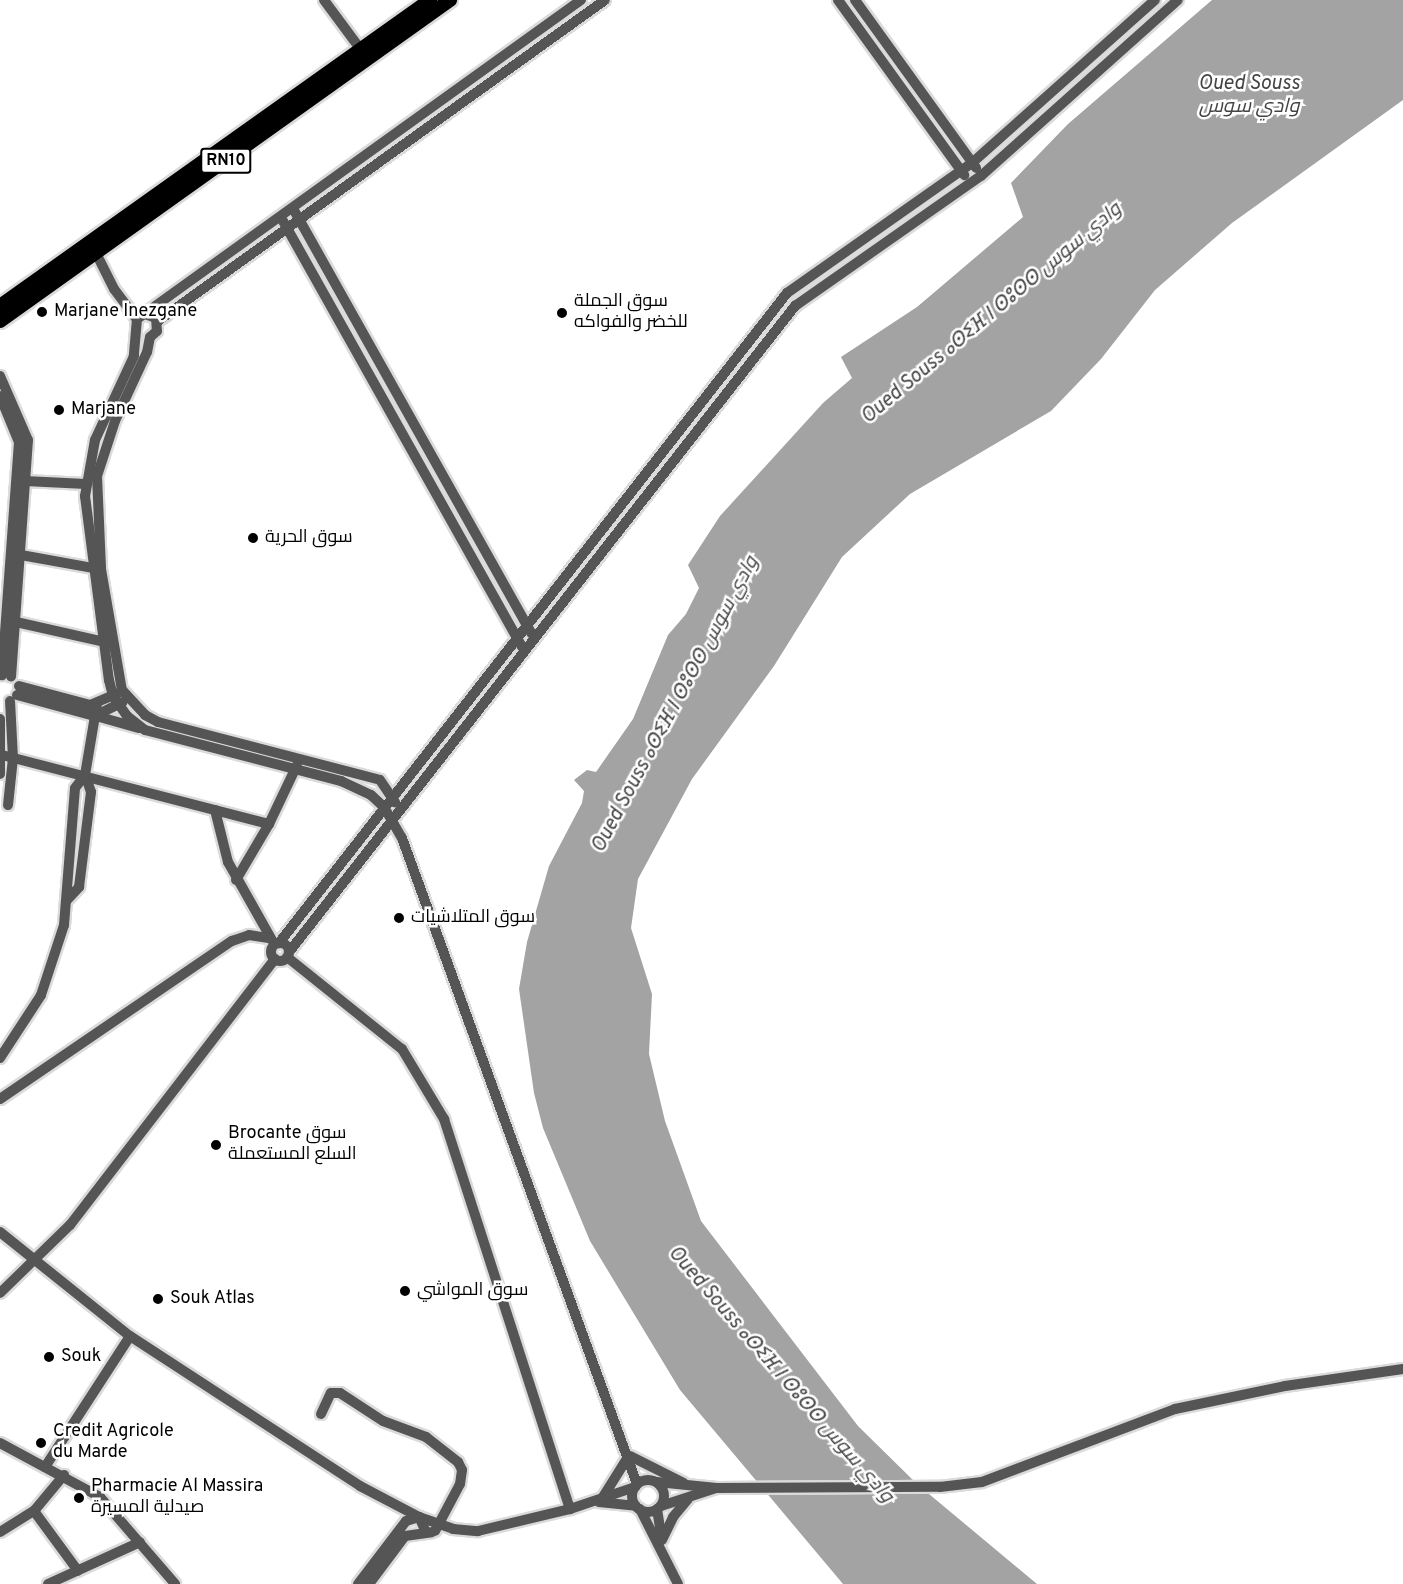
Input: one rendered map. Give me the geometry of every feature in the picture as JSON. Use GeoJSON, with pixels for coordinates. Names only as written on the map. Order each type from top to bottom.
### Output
{"type":"FeatureCollection","features":[{"type":"Feature","properties":{"kind":"main road","name":"RN10"},"geometry":{"type":"LineString","coordinates":[[0,306],[430,0]]}},
{"type":"Feature","properties":{"kind":"main road","name":"RN10"},"geometry":{"type":"LineString","coordinates":[[0,321],[450,0]]}},
{"type":"Feature","properties":{"kind":"street"},"geometry":{"type":"LineString","coordinates":[[324,0],[361,50]]}},
{"type":"Feature","properties":{"kind":"street"},"geometry":{"type":"LineString","coordinates":[[145,730],[120,697],[107,643],[86,484],[95,440],[134,356],[141,316],[581,0]]}},
{"type":"Feature","properties":{"kind":"street"},"geometry":{"type":"LineString","coordinates":[[97,569],[96,501],[100,459],[147,352],[150,336],[157,331],[158,321],[604,0]]}},
{"type":"Feature","properties":{"kind":"street"},"geometry":{"type":"LineString","coordinates":[[838,0],[970,183]]}},
{"type":"Feature","properties":{"kind":"street"},"geometry":{"type":"LineString","coordinates":[[855,0],[981,176]]}},
{"type":"Feature","properties":{"kind":"street"},"geometry":{"type":"LineString","coordinates":[[570,1509],[444,1119],[402,1050],[284,956],[272,951],[275,942],[517,642],[787,292],[962,171],[1155,0]]}},
{"type":"Feature","properties":{"kind":"street"},"geometry":{"type":"LineString","coordinates":[[0,1293],[70,1225],[536,641],[795,306],[981,176],[1178,0]]}},
{"type":"Feature","properties":{"kind":"street"},"geometry":{"type":"LineString","coordinates":[[292,207],[536,641]]}},
{"type":"Feature","properties":{"kind":"street"},"geometry":{"type":"LineString","coordinates":[[280,215],[517,642],[526,653]]}},
{"type":"Feature","properties":{"kind":"street"},"geometry":{"type":"LineString","coordinates":[[96,253],[114,289],[141,316],[158,321]]}},
{"type":"Feature","properties":{"kind":"street"},"geometry":{"type":"LineString","coordinates":[[137,330],[150,336]]}},
{"type":"Feature","properties":{"kind":"street"},"geometry":{"type":"LineString","coordinates":[[371,377],[382,369]]}},
{"type":"Feature","properties":{"kind":"street"},"geometry":{"type":"LineString","coordinates":[[0,376],[28,440],[16,622],[4,675]]}},
{"type":"Feature","properties":{"kind":"street"},"geometry":{"type":"LineString","coordinates":[[0,396],[19,442],[4,675],[11,696],[13,758],[12,770],[5,791],[8,805]]}},
{"type":"Feature","properties":{"kind":"street"},"geometry":{"type":"LineString","coordinates":[[25,481],[86,484]]}},
{"type":"Feature","properties":{"kind":"street"},"geometry":{"type":"LineString","coordinates":[[21,555],[97,569]]}},
{"type":"Feature","properties":{"kind":"street"},"geometry":{"type":"LineString","coordinates":[[16,622],[107,643]]}},
{"type":"Feature","properties":{"kind":"street"},"geometry":{"type":"LineString","coordinates":[[11,696],[145,730],[297,764],[380,780],[407,778]]}},
{"type":"Feature","properties":{"kind":"street"},"geometry":{"type":"LineString","coordinates":[[11,696],[84,704],[97,704],[120,697]]}},
{"type":"Feature","properties":{"kind":"street"},"geometry":{"type":"LineString","coordinates":[[95,716],[120,697]]}},
{"type":"Feature","properties":{"kind":"street"},"geometry":{"type":"LineString","coordinates":[[120,697],[158,722],[297,764],[341,781],[371,795],[395,816]]}},
{"type":"Feature","properties":{"kind":"street"},"geometry":{"type":"LineString","coordinates":[[0,1058],[41,995],[64,925],[67,900],[65,886],[75,788],[84,775],[97,704]]}},
{"type":"Feature","properties":{"kind":"street"},"geometry":{"type":"LineString","coordinates":[[0,719],[2,754],[0,771],[12,770]]}},
{"type":"Feature","properties":{"kind":"street"},"geometry":{"type":"LineString","coordinates":[[2,754],[269,824]]}},
{"type":"Feature","properties":{"kind":"street"},"geometry":{"type":"LineString","coordinates":[[236,880],[269,824],[297,764]]}},
{"type":"Feature","properties":{"kind":"street"},"geometry":{"type":"LineString","coordinates":[[67,900],[79,887],[91,792],[84,775]]}},
{"type":"Feature","properties":{"kind":"street"},"geometry":{"type":"LineString","coordinates":[[380,780],[393,795],[395,816],[402,838],[628,1455],[636,1485],[632,1498],[678,1584]]}},
{"type":"Feature","properties":{"kind":"street"},"geometry":{"type":"LineString","coordinates":[[215,810],[236,880],[275,942]]}},
{"type":"Feature","properties":{"kind":"street"},"geometry":{"type":"LineString","coordinates":[[0,1099],[232,941],[249,935],[275,942]]}},
{"type":"Feature","properties":{"kind":"street"},"geometry":{"type":"LineString","coordinates":[[0,1232],[34,1262],[130,1336],[405,1516],[419,1517],[432,1529]]}},
{"type":"Feature","properties":{"kind":"street"},"geometry":{"type":"LineString","coordinates":[[45,1467],[130,1336]]}},
{"type":"Feature","properties":{"kind":"street"},"geometry":{"type":"LineString","coordinates":[[369,1584],[399,1541],[411,1533],[432,1529],[478,1531],[570,1509],[652,1481],[717,1488],[940,1487],[993,1479],[1175,1409],[1286,1386],[1403,1369]]}},
{"type":"Feature","properties":{"kind":"street"},"geometry":{"type":"LineString","coordinates":[[321,1414],[331,1393],[339,1393],[389,1425],[408,1428],[426,1437],[458,1462],[462,1470],[460,1484],[432,1529]]}},
{"type":"Feature","properties":{"kind":"street"},"geometry":{"type":"LineString","coordinates":[[0,1443],[64,1475],[100,1497],[175,1584]]}},
{"type":"Feature","properties":{"kind":"street"},"geometry":{"type":"LineString","coordinates":[[628,1455],[664,1493],[659,1508],[665,1557]]}},
{"type":"Feature","properties":{"kind":"street"},"geometry":{"type":"LineString","coordinates":[[628,1455],[689,1486]]}},
{"type":"Feature","properties":{"kind":"street"},"geometry":{"type":"LineString","coordinates":[[599,1500],[628,1455]]}},
{"type":"Feature","properties":{"kind":"street"},"geometry":{"type":"LineString","coordinates":[[0,1532],[34,1511],[64,1475]]}},
{"type":"Feature","properties":{"kind":"street"},"geometry":{"type":"LineString","coordinates":[[599,1500],[638,1508],[659,1508],[717,1488]]}},
{"type":"Feature","properties":{"kind":"street"},"geometry":{"type":"LineString","coordinates":[[662,1540],[673,1517],[688,1498]]}},
{"type":"Feature","properties":{"kind":"street"},"geometry":{"type":"LineString","coordinates":[[34,1511],[78,1571]]}},
{"type":"Feature","properties":{"kind":"street"},"geometry":{"type":"LineString","coordinates":[[405,1516],[411,1533]]}},
{"type":"Feature","properties":{"kind":"street"},"geometry":{"type":"LineString","coordinates":[[358,1584],[405,1516]]}},
{"type":"Feature","properties":{"kind":"street"},"geometry":{"type":"LineString","coordinates":[[48,1584],[140,1542]]}},
{"type":"Feature","properties":{"kind":"water","name":"Oued Souss وادي سوس"},"geometry":{"type":"Polygon","coordinates":[[[1212,0],[1403,0],[1403,100],[1232,223],[1155,290],[1101,359],[1051,411],[910,494],[842,557],[774,666],[692,779],[638,879],[631,928],[652,994],[649,1054],[665,1121],[701,1221],[858,1426],[917,1484],[1037,1584],[843,1584],[680,1390],[590,1241],[543,1128],[534,1093],[519,989],[527,942],[549,866],[582,803],[584,791],[574,780],[587,770],[596,772],[633,719],[668,635],[686,614],[699,588],[688,565],[720,516],[823,403],[852,378],[841,357],[917,307],[1023,217],[1011,183],[1068,124],[1212,0]]]}},
{"type":"Feature","properties":{"kind":"place","name":"Marjane Inezgane"},"geometry":{"type":"Point","coordinates":[42,312]}},
{"type":"Feature","properties":{"kind":"place","name":"سوق الجملة للخضر والفواكه"},"geometry":{"type":"Point","coordinates":[562,313]}},
{"type":"Feature","properties":{"kind":"place","name":"Marjane"},"geometry":{"type":"Point","coordinates":[59,410]}},
{"type":"Feature","properties":{"kind":"place","name":"سوق الحرية"},"geometry":{"type":"Point","coordinates":[253,538]}},
{"type":"Feature","properties":{"kind":"place","name":"سوق المتلاشيات"},"geometry":{"type":"Point","coordinates":[399,918]}},
{"type":"Feature","properties":{"kind":"place","name":"Brocante سوق السلع المستعملة"},"geometry":{"type":"Point","coordinates":[216,1145]}},
{"type":"Feature","properties":{"kind":"place","name":"سوق المواشي"},"geometry":{"type":"Point","coordinates":[405,1291]}},
{"type":"Feature","properties":{"kind":"place","name":"Souk Atlas"},"geometry":{"type":"Point","coordinates":[158,1299]}},
{"type":"Feature","properties":{"kind":"place","name":"Souk"},"geometry":{"type":"Point","coordinates":[49,1357]}},
{"type":"Feature","properties":{"kind":"place","name":"Credit Agricole du Marde"},"geometry":{"type":"Point","coordinates":[41,1443]}},
{"type":"Feature","properties":{"kind":"place","name":"Pharmacie Al Massira صيدلية المسيرة"},"geometry":{"type":"Point","coordinates":[79,1498]}},
{"type":"Feature","properties":{"kind":"water label","name":"Oued Souss ⴰⵙⵉⴼ ⵏ ⵙⵓⵙⵙ وادي سوس"},"geometry":{"type":"Point","coordinates":[992,314]}},
{"type":"Feature","properties":{"kind":"water label","name":"Oued Souss ⴰⵙⵉⴼ ⵏ ⵙⵓⵙⵙ وادي سوس"},"geometry":{"type":"Point","coordinates":[676,705]}},
{"type":"Feature","properties":{"kind":"water label","name":"Oued Souss ⴰⵙⵉⴼ ⵏ ⵙⵓⵙⵙ وادي سوس"},"geometry":{"type":"Point","coordinates":[780,1375]}}]}
